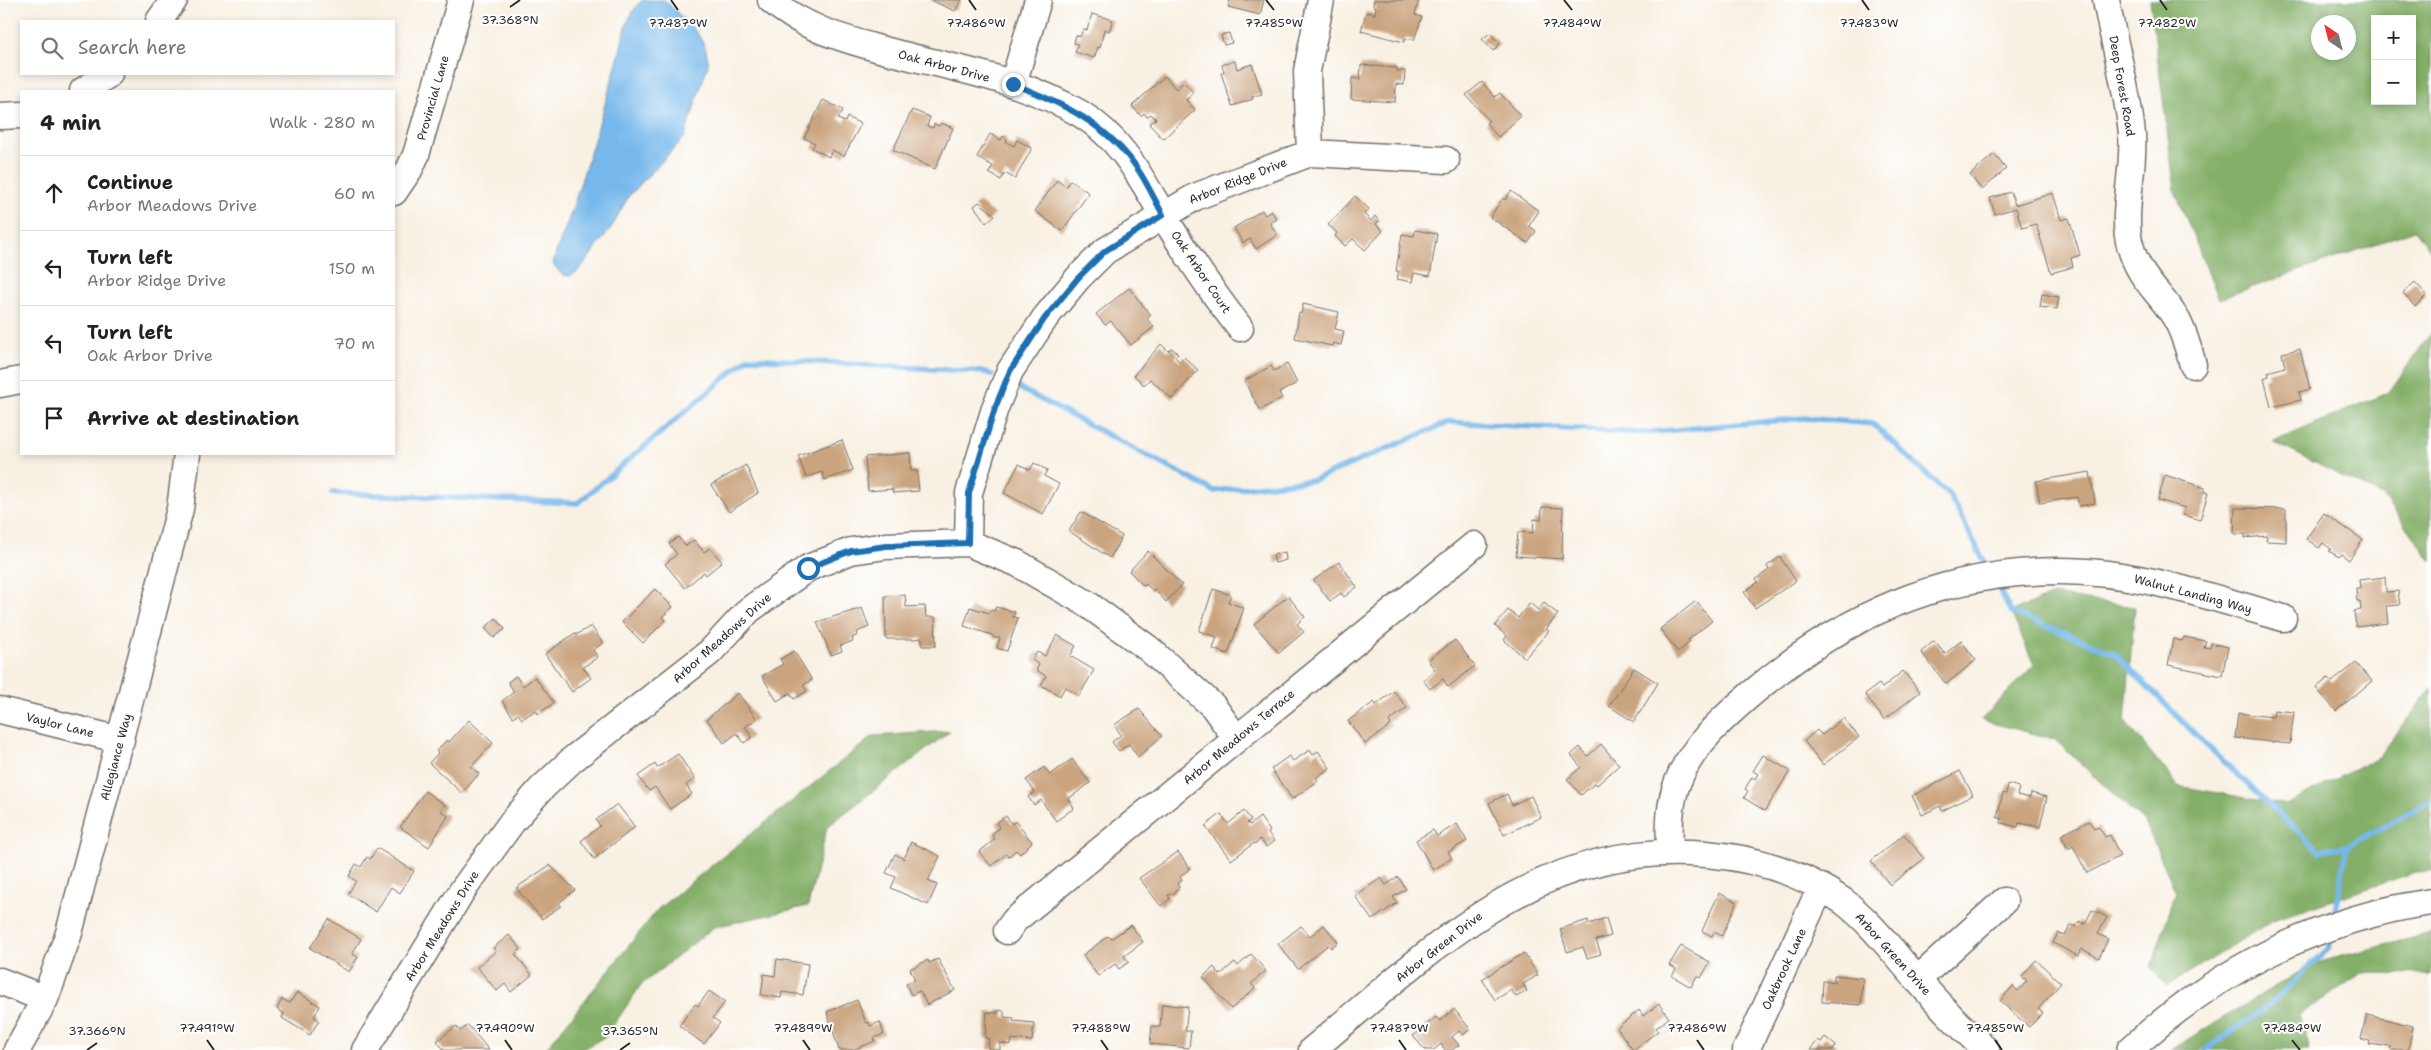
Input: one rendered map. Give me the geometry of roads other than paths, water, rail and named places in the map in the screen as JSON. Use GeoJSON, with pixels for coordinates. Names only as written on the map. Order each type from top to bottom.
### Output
{"type":"FeatureCollection","features":[{"type":"Feature","properties":{"kind":"street"},"geometry":{"type":"LineString","coordinates":[[160,20],[174,0]]}},
{"type":"Feature","properties":{"kind":"street","name":"Provincial Lane"},"geometry":{"type":"LineString","coordinates":[[395,190],[416,154],[462,0]]}},
{"type":"Feature","properties":{"kind":"street","name":"Oak Arbor Drive"},"geometry":{"type":"LineString","coordinates":[[771,0],[796,19],[817,30],[872,47],[1013,84],[1052,99],[1082,115],[1110,137],[1138,170],[1163,215]]}},
{"type":"Feature","properties":{"kind":"street"},"geometry":{"type":"LineString","coordinates":[[1013,84],[1038,0]]}},
{"type":"Feature","properties":{"kind":"street"},"geometry":{"type":"LineString","coordinates":[[1310,153],[1307,71],[1320,0]]}},
{"type":"Feature","properties":{"kind":"street","name":"Deep Forest Road"},"geometry":{"type":"LineString","coordinates":[[2106,0],[2132,136],[2133,171],[2127,222],[2129,243],[2136,263],[2146,282],[2177,321],[2187,342],[2193,365]]}},
{"type":"Feature","properties":{"kind":"street"},"geometry":{"type":"LineString","coordinates":[[85,90],[107,75]]}},
{"type":"Feature","properties":{"kind":"street"},"geometry":{"type":"LineString","coordinates":[[0,116],[20,115]]}},
{"type":"Feature","properties":{"kind":"street","name":"Arbor Ridge Drive"},"geometry":{"type":"LineString","coordinates":[[968,543],[969,493],[995,408],[1010,371],[1045,318],[1078,278],[1105,251],[1195,197],[1310,153],[1446,160]]}},
{"type":"Feature","properties":{"kind":"street","name":"Oak Arbor Court"},"geometry":{"type":"LineString","coordinates":[[1163,215],[1207,285],[1240,328]]}},
{"type":"Feature","properties":{"kind":"street"},"geometry":{"type":"LineString","coordinates":[[0,384],[20,380]]}},
{"type":"Feature","properties":{"kind":"street","name":"Allegiance Way"},"geometry":{"type":"LineString","coordinates":[[17,1050],[45,999],[69,933],[180,509],[187,455]]}},
{"type":"Feature","properties":{"kind":"street","name":"Arbor Meadows Drive"},"geometry":{"type":"LineString","coordinates":[[365,1050],[462,891],[512,822],[541,789],[572,759],[710,652],[749,610],[808,568],[851,551],[886,546],[968,543],[1017,563],[1086,603],[1149,650],[1213,706],[1236,738]]}},
{"type":"Feature","properties":{"kind":"street","name":"Arbor Meadows Terrace"},"geometry":{"type":"LineString","coordinates":[[1007,931],[1015,920],[1474,545]]}},
{"type":"Feature","properties":{"kind":"street","name":"Walnut Landing Way"},"geometry":{"type":"LineString","coordinates":[[1670,852],[1669,826],[1671,806],[1678,782],[1697,747],[1736,706],[1772,676],[1832,634],[1862,617],[1902,599],[1944,585],[1988,576],[2059,571],[2104,574],[2149,581],[2283,618]]}},
{"type":"Feature","properties":{"kind":"street","name":"Vaylor Lane"},"geometry":{"type":"LineString","coordinates":[[0,710],[121,740]]}},
{"type":"Feature","properties":{"kind":"street","name":"Arbor Green Drive"},"geometry":{"type":"LineString","coordinates":[[1312,1050],[1448,937],[1487,910],[1529,886],[1600,862],[1642,853],[1670,852],[1722,855],[1761,863],[1792,873],[1821,887],[1844,902],[1868,923],[1917,980],[1986,1050]]}},
{"type":"Feature","properties":{"kind":"street","name":"Oakbrook Lane"},"geometry":{"type":"LineString","coordinates":[[1746,1050],[1821,887]]}},
{"type":"Feature","properties":{"kind":"street"},"geometry":{"type":"LineString","coordinates":[[1917,980],[2004,901]]}},
{"type":"Feature","properties":{"kind":"street"},"geometry":{"type":"LineString","coordinates":[[2130,1050],[2157,1025],[2197,994],[2271,951],[2316,933],[2372,915],[2431,902]]}},
{"type":"Feature","properties":{"kind":"street"},"geometry":{"type":"LineString","coordinates":[[0,981],[45,999]]}},
{"type":"Feature","properties":{"kind":"water"},"geometry":{"type":"Polygon","coordinates":[[[643,0],[665,0],[694,29],[704,45],[708,65],[684,138],[628,197],[611,228],[577,272],[569,276],[562,275],[553,264],[555,257],[596,135],[626,27],[637,5],[643,0]]]}},
{"type":"Feature","properties":{"kind":"waterway"},"geometry":{"type":"LineString","coordinates":[[333,493],[578,503],[748,358],[986,372],[992,375]]}},
{"type":"Feature","properties":{"kind":"waterway"},"geometry":{"type":"LineString","coordinates":[[1019,388],[1214,491],[1314,480],[1449,422],[1642,433],[1805,418],[1873,424],[1950,496],[1984,561]]}},
{"type":"Feature","properties":{"kind":"waterway"},"geometry":{"type":"LineString","coordinates":[[1999,589],[2011,612],[2114,653],[2201,740],[2319,851],[2347,846]]}},
{"type":"Feature","properties":{"kind":"waterway"},"geometry":{"type":"LineString","coordinates":[[2335,910],[2347,846],[2431,801]]}},
{"type":"Feature","properties":{"kind":"waterway"},"geometry":{"type":"LineString","coordinates":[[2205,1050],[2266,1008],[2328,949],[2329,945]]}}]}
